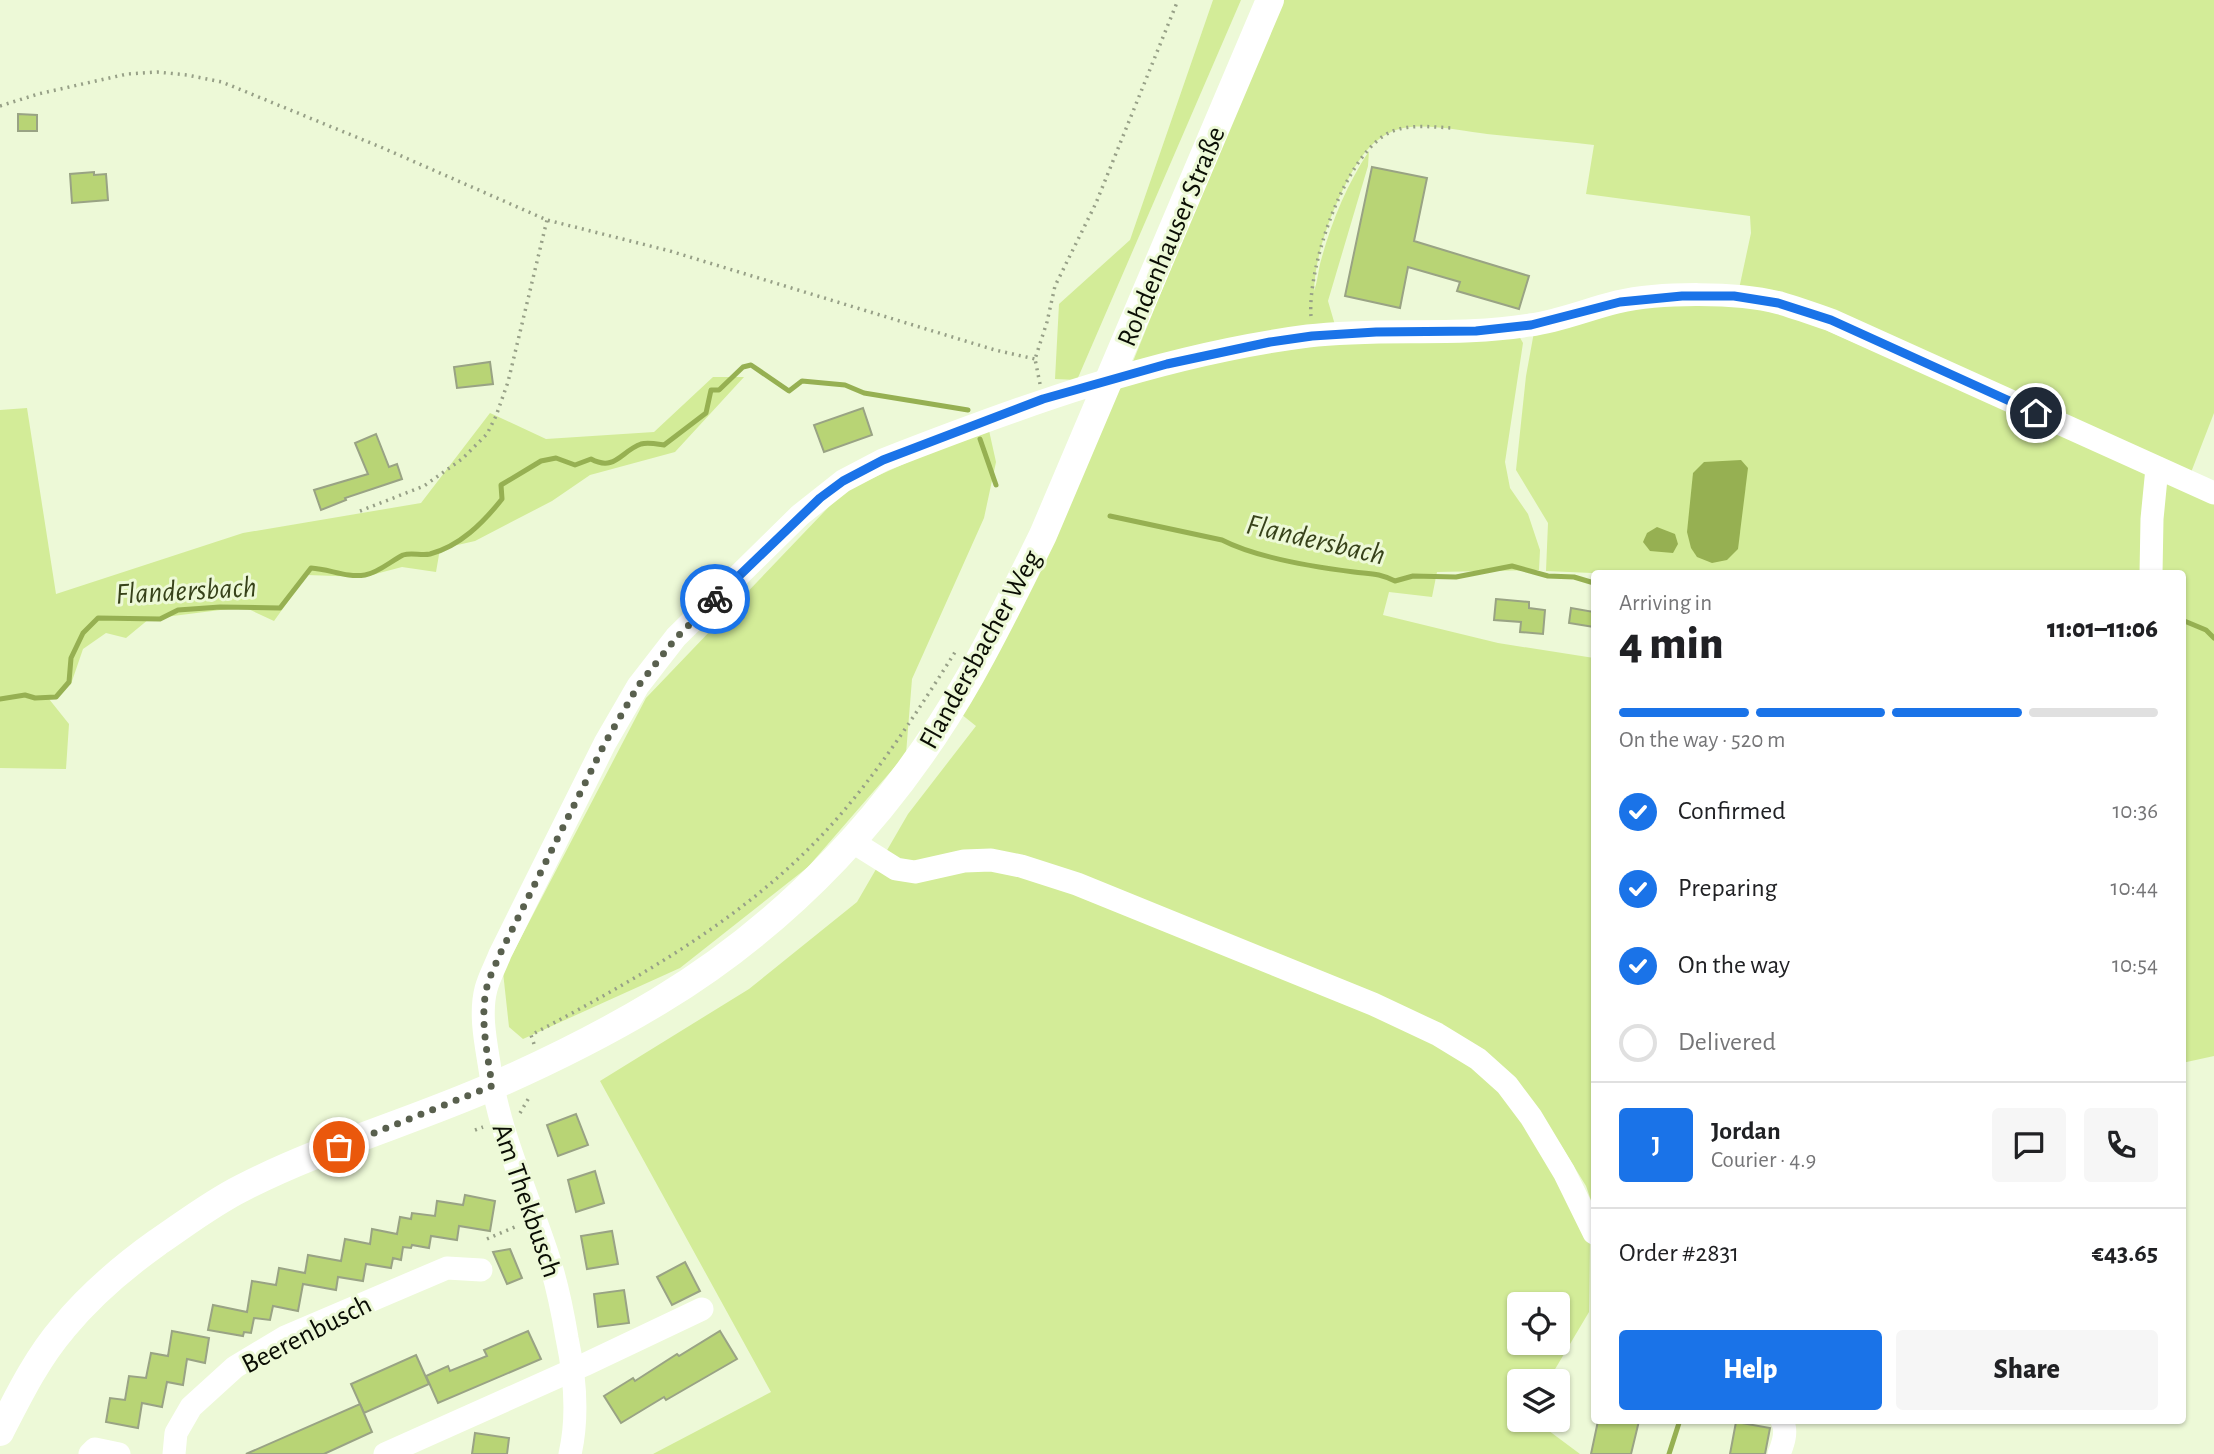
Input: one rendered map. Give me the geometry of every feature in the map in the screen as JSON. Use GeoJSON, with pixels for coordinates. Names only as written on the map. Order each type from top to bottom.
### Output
{"type":"FeatureCollection","features":[{"type":"Feature","properties":{"kind":"main road","name":"Rohdenhauser Straße"},"geometry":{"type":"LineString","coordinates":[[1053,511],[1270,0]]}},
{"type":"Feature","properties":{"kind":"main road","name":"Flandersbacher Weg"},"geometry":{"type":"LineString","coordinates":[[0,1432],[60,1331],[79,1309],[120,1271],[219,1200],[258,1181],[541,1064],[658,1002],[705,971],[796,898],[853,842],[897,788],[936,733],[971,676],[1005,612],[1053,511]]}},
{"type":"Feature","properties":{"kind":"street"},"geometry":{"type":"LineString","coordinates":[[1043,399],[1167,364],[1250,345],[1312,336],[1376,332],[1476,331],[1531,325],[1620,302],[1682,296],[1734,296],[1778,303],[1831,320],[2214,493]]}},
{"type":"Feature","properties":{"kind":"street","name":"Am Thekbusch"},"geometry":{"type":"LineString","coordinates":[[570,1454],[574,1440],[576,1405],[574,1370],[557,1285],[529,1200],[509,1151],[492,1086],[484,1023],[486,990],[500,954],[605,743],[638,686],[676,638],[800,515],[843,481],[883,460],[1043,399]]}},
{"type":"Feature","properties":{"kind":"street"},"geometry":{"type":"LineString","coordinates":[[2151,570],[2157,468]]}},
{"type":"Feature","properties":{"kind":"street"},"geometry":{"type":"LineString","coordinates":[[853,842],[896,869],[915,872],[964,861],[991,860],[1021,866],[1077,884],[1373,1004],[1437,1034],[1478,1059],[1507,1085],[1545,1139],[1591,1227]]}},
{"type":"Feature","properties":{"kind":"street","name":"Beerenbusch"},"geometry":{"type":"LineString","coordinates":[[174,1454],[176,1433],[191,1407],[219,1379],[285,1337],[447,1268],[481,1270]]}},
{"type":"Feature","properties":{"kind":"street"},"geometry":{"type":"LineString","coordinates":[[385,1454],[574,1370],[702,1309]]}},
{"type":"Feature","properties":{"kind":"street"},"geometry":{"type":"LineString","coordinates":[[1779,1454],[1784,1439],[1784,1424]]}},
{"type":"Feature","properties":{"kind":"street"},"geometry":{"type":"LineString","coordinates":[[90,1454],[95,1449],[119,1454]]}},
{"type":"Feature","properties":{"kind":"path"},"geometry":{"type":"LineString","coordinates":[[1043,399],[1035,359],[1055,286],[1097,203],[1178,0]]}},
{"type":"Feature","properties":{"kind":"path"},"geometry":{"type":"LineString","coordinates":[[0,106],[38,94],[127,74],[157,72],[222,82],[383,148],[547,220],[670,251],[995,350],[1035,359]]}},
{"type":"Feature","properties":{"kind":"path"},"geometry":{"type":"LineString","coordinates":[[1312,336],[1310,303],[1316,265],[1333,211],[1351,173],[1367,150],[1391,131],[1416,126],[1451,128]]}},
{"type":"Feature","properties":{"kind":"path"},"geometry":{"type":"LineString","coordinates":[[360,511],[424,486],[462,459],[487,434],[508,382],[547,220]]}},
{"type":"Feature","properties":{"kind":"path"},"geometry":{"type":"LineString","coordinates":[[500,1121],[520,1113],[528,1097],[548,1084],[531,1035],[663,962],[731,913],[823,834],[867,780],[959,647]]}},
{"type":"Feature","properties":{"kind":"path"},"geometry":{"type":"LineString","coordinates":[[487,1239],[515,1227]]}},
{"type":"Feature","properties":{"kind":"shaded area"},"geometry":{"type":"Polygon","coordinates":[[[1213,0],[1241,0],[1077,380],[1055,379],[1059,304],[1130,240],[1213,0]]]}},
{"type":"Feature","properties":{"kind":"shaded area"},"geometry":{"type":"Polygon","coordinates":[[[1283,0],[2214,0],[2214,413],[2190,475],[1739,289],[1751,233],[1750,216],[1586,194],[1594,145],[1438,127],[1412,127],[1382,137],[1359,160],[1348,179],[1322,244],[1314,291],[1334,219],[1346,191],[1369,151],[1368,166],[1328,301],[1335,325],[1132,364],[1233,115],[1283,0]]]}},
{"type":"Feature","properties":{"kind":"shaded area"},"geometry":{"type":"Polygon","coordinates":[[[1711,303],[1787,313],[2214,501],[2214,1056],[2186,1062],[2186,570],[1546,571],[1548,523],[1516,470],[1526,376],[1534,332],[1629,308],[1711,303]]]}},
{"type":"Feature","properties":{"kind":"shaded area"},"geometry":{"type":"Polygon","coordinates":[[[1519,336],[1523,343],[1505,462],[1510,488],[1528,514],[1540,550],[1539,570],[1437,572],[1432,597],[1389,592],[1383,615],[1498,643],[1591,658],[1591,1200],[1586,1186],[1559,1142],[1590,1237],[1589,1312],[1570,1344],[1570,1292],[1507,1292],[1507,1355],[1563,1355],[1555,1369],[1507,1369],[1507,1432],[1550,1432],[1580,1454],[653,1454],[771,1392],[600,1081],[749,989],[857,902],[908,814],[976,726],[961,714],[1121,384],[1312,342],[1519,336]]]}},
{"type":"Feature","properties":{"kind":"shaded area"},"geometry":{"type":"Polygon","coordinates":[[[713,377],[744,377],[675,452],[590,475],[552,501],[475,541],[440,549],[436,572],[402,567],[364,577],[307,575],[274,621],[244,607],[149,619],[126,638],[106,633],[83,649],[71,684],[49,699],[69,724],[66,769],[0,768],[0,410],[27,408],[56,594],[243,533],[421,503],[490,413],[546,439],[654,432],[713,377]]]}},
{"type":"Feature","properties":{"kind":"shaded area"},"geometry":{"type":"Polygon","coordinates":[[[988,426],[996,462],[984,518],[912,679],[906,754],[808,867],[680,968],[523,1039],[509,1027],[503,972],[646,698],[844,491],[988,426]]]}},
{"type":"Feature","properties":{"kind":"shaded area"},"geometry":{"type":"Polygon","coordinates":[[[1741,460],[1748,468],[1738,549],[1727,560],[1712,563],[1697,557],[1691,548],[1687,532],[1693,473],[1704,462],[1741,460]]]}},
{"type":"Feature","properties":{"kind":"shaded area"},"geometry":{"type":"Polygon","coordinates":[[[1657,527],[1675,534],[1678,544],[1673,553],[1650,551],[1643,542],[1647,533],[1657,527]]]}},
{"type":"Feature","properties":{"kind":"building"},"geometry":{"type":"Polygon","coordinates":[[[18,114],[37,115],[37,131],[18,131],[18,114]]]}},
{"type":"Feature","properties":{"kind":"building"},"geometry":{"type":"Polygon","coordinates":[[[1372,167],[1427,178],[1414,241],[1529,276],[1519,309],[1457,291],[1460,282],[1408,267],[1400,308],[1345,296],[1372,167]]]}},
{"type":"Feature","properties":{"kind":"building"},"geometry":{"type":"Polygon","coordinates":[[[94,172],[94,175],[106,174],[108,200],[72,203],[70,174],[94,172]]]}},
{"type":"Feature","properties":{"kind":"building"},"geometry":{"type":"Polygon","coordinates":[[[490,362],[493,384],[457,388],[454,367],[490,362]]]}},
{"type":"Feature","properties":{"kind":"building"},"geometry":{"type":"Polygon","coordinates":[[[863,408],[872,435],[824,452],[814,425],[863,408]]]}},
{"type":"Feature","properties":{"kind":"building"},"geometry":{"type":"Polygon","coordinates":[[[376,434],[389,467],[397,464],[402,479],[345,498],[346,500],[321,510],[314,490],[368,474],[355,443],[376,434]]]}},
{"type":"Feature","properties":{"kind":"building"},"geometry":{"type":"Polygon","coordinates":[[[1496,599],[1529,602],[1529,608],[1545,610],[1543,634],[1520,632],[1521,622],[1494,620],[1496,599]]]}},
{"type":"Feature","properties":{"kind":"building"},"geometry":{"type":"Polygon","coordinates":[[[1571,608],[1591,611],[1591,627],[1569,623],[1571,608]]]}},
{"type":"Feature","properties":{"kind":"building"},"geometry":{"type":"Polygon","coordinates":[[[576,1114],[588,1145],[558,1156],[547,1125],[576,1114]]]}},
{"type":"Feature","properties":{"kind":"building"},"geometry":{"type":"Polygon","coordinates":[[[595,1171],[604,1203],[576,1212],[568,1180],[595,1171]]]}},
{"type":"Feature","properties":{"kind":"building"},"geometry":{"type":"Polygon","coordinates":[[[465,1195],[495,1201],[490,1231],[459,1226],[457,1240],[431,1236],[429,1248],[412,1245],[411,1248],[403,1247],[401,1260],[393,1258],[391,1268],[366,1264],[363,1281],[338,1277],[336,1290],[303,1284],[298,1311],[273,1306],[270,1320],[254,1318],[251,1333],[244,1332],[243,1336],[208,1330],[213,1305],[247,1312],[252,1281],[276,1285],[279,1268],[305,1273],[308,1255],[341,1261],[345,1239],[370,1244],[372,1229],[397,1234],[400,1217],[411,1219],[412,1213],[435,1216],[437,1201],[463,1205],[465,1195]]]}},
{"type":"Feature","properties":{"kind":"building"},"geometry":{"type":"Polygon","coordinates":[[[612,1231],[618,1264],[587,1269],[581,1236],[612,1231]]]}},
{"type":"Feature","properties":{"kind":"building"},"geometry":{"type":"Polygon","coordinates":[[[510,1249],[522,1278],[507,1284],[493,1252],[510,1249]]]}},
{"type":"Feature","properties":{"kind":"building"},"geometry":{"type":"Polygon","coordinates":[[[685,1262],[700,1291],[672,1305],[657,1277],[685,1262]]]}},
{"type":"Feature","properties":{"kind":"building"},"geometry":{"type":"Polygon","coordinates":[[[624,1290],[629,1323],[598,1327],[594,1294],[624,1290]]]}},
{"type":"Feature","properties":{"kind":"building"},"geometry":{"type":"Polygon","coordinates":[[[172,1331],[209,1338],[205,1363],[187,1359],[183,1385],[167,1382],[162,1407],[142,1403],[138,1428],[106,1422],[110,1398],[125,1400],[129,1376],[146,1378],[151,1353],[168,1356],[172,1331]]]}},
{"type":"Feature","properties":{"kind":"building"},"geometry":{"type":"Polygon","coordinates":[[[528,1331],[541,1359],[438,1403],[426,1376],[448,1366],[450,1371],[487,1356],[484,1350],[528,1331]]]}},
{"type":"Feature","properties":{"kind":"building"},"geometry":{"type":"Polygon","coordinates":[[[720,1331],[737,1359],[621,1423],[604,1396],[720,1331]]]}},
{"type":"Feature","properties":{"kind":"building"},"geometry":{"type":"Polygon","coordinates":[[[416,1355],[429,1384],[364,1413],[351,1384],[416,1355]]]}},
{"type":"Feature","properties":{"kind":"building"},"geometry":{"type":"Polygon","coordinates":[[[360,1404],[372,1432],[324,1454],[246,1454],[360,1404]]]}},
{"type":"Feature","properties":{"kind":"building"},"geometry":{"type":"Polygon","coordinates":[[[1597,1424],[1638,1424],[1631,1454],[1591,1454],[1597,1424]]]}},
{"type":"Feature","properties":{"kind":"building"},"geometry":{"type":"Polygon","coordinates":[[[1736,1424],[1770,1428],[1765,1454],[1730,1454],[1736,1424]]]}},
{"type":"Feature","properties":{"kind":"building"},"geometry":{"type":"Polygon","coordinates":[[[475,1433],[509,1438],[507,1454],[472,1454],[475,1433]]]}},
{"type":"Feature","properties":{"kind":"waterway","name":"Flandersbach"},"geometry":{"type":"LineString","coordinates":[[0,699],[25,695],[35,698],[56,697],[69,682],[71,658],[83,633],[98,618],[160,619],[178,610],[220,607],[280,608],[311,568],[365,575],[403,555],[427,554],[441,550],[461,539],[487,517],[502,499],[501,485],[541,461],[556,458],[575,465],[591,459],[606,463],[618,459],[641,444],[664,445],[706,413],[711,390],[719,390],[743,367],[751,365],[789,391],[802,381],[845,385],[864,393],[968,410]]}},
{"type":"Feature","properties":{"kind":"waterway","name":"Flandersbach"},"geometry":{"type":"LineString","coordinates":[[980,439],[996,485]]}},
{"type":"Feature","properties":{"kind":"waterway","name":"Flandersbach"},"geometry":{"type":"LineString","coordinates":[[1110,516],[1222,540],[1286,561],[1375,574],[1395,581],[1413,576],[1456,577],[1512,566],[1548,576],[1574,577],[1591,582]]}},
{"type":"Feature","properties":{"kind":"waterway","name":"Flandersbach"},"geometry":{"type":"LineString","coordinates":[[2186,622],[2206,630],[2214,638]]}},
{"type":"Feature","properties":{"kind":"waterway"},"geometry":{"type":"LineString","coordinates":[[1669,1454],[1679,1424]]}},
{"type":"Feature","properties":{"kind":"way so far"},"geometry":{"type":"LineString","coordinates":[[339,1147],[492,1086],[484,1023],[485,1006],[486,990],[500,954],[605,743],[638,686],[676,638],[715,599]]}},
{"type":"Feature","properties":{"kind":"route"},"geometry":{"type":"LineString","coordinates":[[715,599],[820,498],[857,472],[883,460],[1043,399],[1167,364],[1250,345],[1312,336],[1476,331],[1531,325],[1620,302],[1682,296],[1734,296],[1778,303],[1831,320],[2036,413]]}}]}
